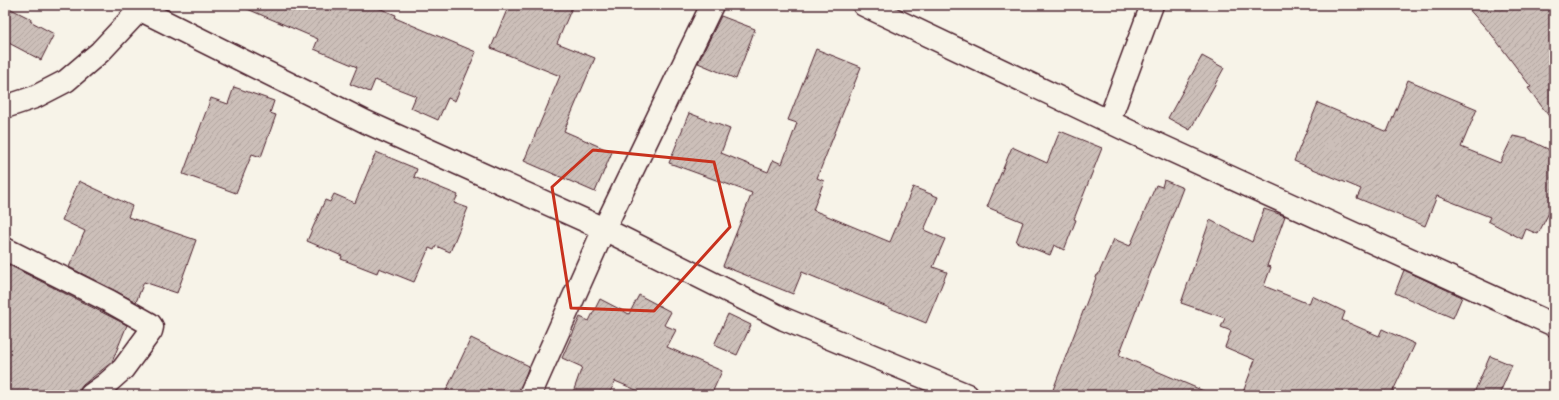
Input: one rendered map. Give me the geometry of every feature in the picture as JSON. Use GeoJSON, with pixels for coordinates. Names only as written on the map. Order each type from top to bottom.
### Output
{"type":"FeatureCollection","features":[{"type":"Feature","properties":{"kind":"street"},"geometry":{"type":"LineString","coordinates":[[530,395],[604,229],[712,5]]}},
{"type":"Feature","properties":{"kind":"street"},"geometry":{"type":"LineString","coordinates":[[864,5],[1109,121],[1554,325]]}},
{"type":"Feature","properties":{"kind":"street"},"geometry":{"type":"LineString","coordinates":[[1109,121],[1152,5]]}},
{"type":"Feature","properties":{"kind":"street"},"geometry":{"type":"LineString","coordinates":[[5,106],[36,97],[66,81],[100,52],[143,8],[366,122],[604,229],[784,319],[967,395]]}},
{"type":"Feature","properties":{"kind":"street"},"geometry":{"type":"LineString","coordinates":[[5,249],[109,301],[150,324],[152,327],[151,331],[123,369],[105,386],[91,395]]}},
{"type":"Feature","properties":{"kind":"highlighted area"},"geometry":{"type":"Polygon","coordinates":[[[593,150],[714,162],[730,227],[654,311],[571,308],[552,187],[593,150]]]}},
{"type":"Feature","properties":{"kind":"building"},"geometry":{"type":"Polygon","coordinates":[[[238,5],[371,5],[396,15],[395,18],[476,52],[455,101],[448,98],[438,120],[411,108],[416,96],[375,80],[370,92],[350,84],[357,67],[314,49],[318,39],[238,5]]]}},
{"type":"Feature","properties":{"kind":"building"},"geometry":{"type":"Polygon","coordinates":[[[509,5],[573,5],[557,43],[595,58],[564,131],[612,152],[595,192],[524,161],[560,76],[491,48],[509,5]]]}},
{"type":"Feature","properties":{"kind":"building"},"geometry":{"type":"Polygon","coordinates":[[[1465,5],[1554,5],[1554,123],[1528,88],[1531,87],[1492,35],[1465,5]]]}},
{"type":"Feature","properties":{"kind":"building"},"geometry":{"type":"Polygon","coordinates":[[[5,6],[31,19],[30,21],[54,34],[41,60],[5,41],[5,6]]]}},
{"type":"Feature","properties":{"kind":"building"},"geometry":{"type":"Polygon","coordinates":[[[721,16],[755,29],[736,79],[698,63],[721,16]]]}},
{"type":"Feature","properties":{"kind":"building"},"geometry":{"type":"Polygon","coordinates":[[[816,49],[861,67],[817,178],[824,181],[813,210],[890,242],[913,187],[938,197],[924,230],[945,239],[933,267],[947,272],[926,323],[802,272],[793,294],[723,266],[752,193],[669,163],[689,113],[730,129],[721,153],[768,172],[773,160],[782,164],[797,123],[788,120],[816,49]]]}},
{"type":"Feature","properties":{"kind":"building"},"geometry":{"type":"Polygon","coordinates":[[[1202,56],[1224,68],[1190,130],[1168,118],[1202,56]]]}},
{"type":"Feature","properties":{"kind":"building"},"geometry":{"type":"Polygon","coordinates":[[[1408,80],[1477,109],[1461,147],[1500,163],[1513,136],[1527,139],[1554,152],[1554,203],[1538,234],[1526,229],[1522,239],[1488,221],[1490,217],[1437,196],[1425,226],[1357,198],[1361,189],[1294,161],[1318,103],[1387,132],[1408,80]]]}},
{"type":"Feature","properties":{"kind":"building"},"geometry":{"type":"Polygon","coordinates":[[[234,87],[274,101],[270,113],[276,115],[261,157],[252,154],[236,193],[183,174],[211,98],[228,104],[234,87]]]}},
{"type":"Feature","properties":{"kind":"building"},"geometry":{"type":"Polygon","coordinates":[[[1060,131],[1102,148],[1074,219],[1076,220],[1064,250],[1054,245],[1050,255],[1016,242],[1023,222],[987,207],[1012,147],[1047,163],[1060,131]]]}},
{"type":"Feature","properties":{"kind":"building"},"geometry":{"type":"Polygon","coordinates":[[[376,152],[417,169],[414,177],[458,195],[454,203],[468,208],[450,252],[436,246],[434,250],[429,248],[414,282],[379,268],[377,273],[341,259],[342,256],[307,241],[325,200],[330,202],[334,194],[355,203],[376,152]]]}},
{"type":"Feature","properties":{"kind":"building"},"geometry":{"type":"Polygon","coordinates":[[[1164,180],[1183,188],[1119,355],[1213,395],[1051,395],[1097,275],[1114,239],[1130,246],[1156,185],[1162,187],[1164,180]]]}},
{"type":"Feature","properties":{"kind":"building"},"geometry":{"type":"Polygon","coordinates":[[[79,181],[132,206],[128,217],[196,240],[177,293],[144,282],[136,302],[69,267],[85,231],[62,220],[79,181]]]}},
{"type":"Feature","properties":{"kind":"building"},"geometry":{"type":"Polygon","coordinates":[[[1264,209],[1285,216],[1267,266],[1271,267],[1264,286],[1309,304],[1312,296],[1345,312],[1342,320],[1379,336],[1382,329],[1415,344],[1391,395],[1242,395],[1255,360],[1225,347],[1231,331],[1221,327],[1225,318],[1181,303],[1210,220],[1252,242],[1264,209]]]}},
{"type":"Feature","properties":{"kind":"building"},"geometry":{"type":"Polygon","coordinates":[[[5,263],[127,325],[112,362],[83,385],[80,389],[79,395],[5,395],[5,263]]]}},
{"type":"Feature","properties":{"kind":"building"},"geometry":{"type":"Polygon","coordinates":[[[1404,270],[1462,297],[1453,318],[1395,293],[1404,270]]]}},
{"type":"Feature","properties":{"kind":"building"},"geometry":{"type":"Polygon","coordinates":[[[639,295],[671,312],[664,325],[676,330],[667,347],[722,371],[711,395],[648,395],[615,381],[609,395],[572,395],[582,367],[562,358],[580,317],[589,321],[600,299],[629,314],[639,295]]]}},
{"type":"Feature","properties":{"kind":"building"},"geometry":{"type":"Polygon","coordinates":[[[728,314],[751,325],[737,355],[714,345],[728,314]]]}},
{"type":"Feature","properties":{"kind":"building"},"geometry":{"type":"Polygon","coordinates":[[[471,338],[529,366],[518,395],[444,395],[471,338]]]}},
{"type":"Feature","properties":{"kind":"building"},"geometry":{"type":"Polygon","coordinates":[[[1490,356],[1512,365],[1499,395],[1473,395],[1490,356]]]}}]}
